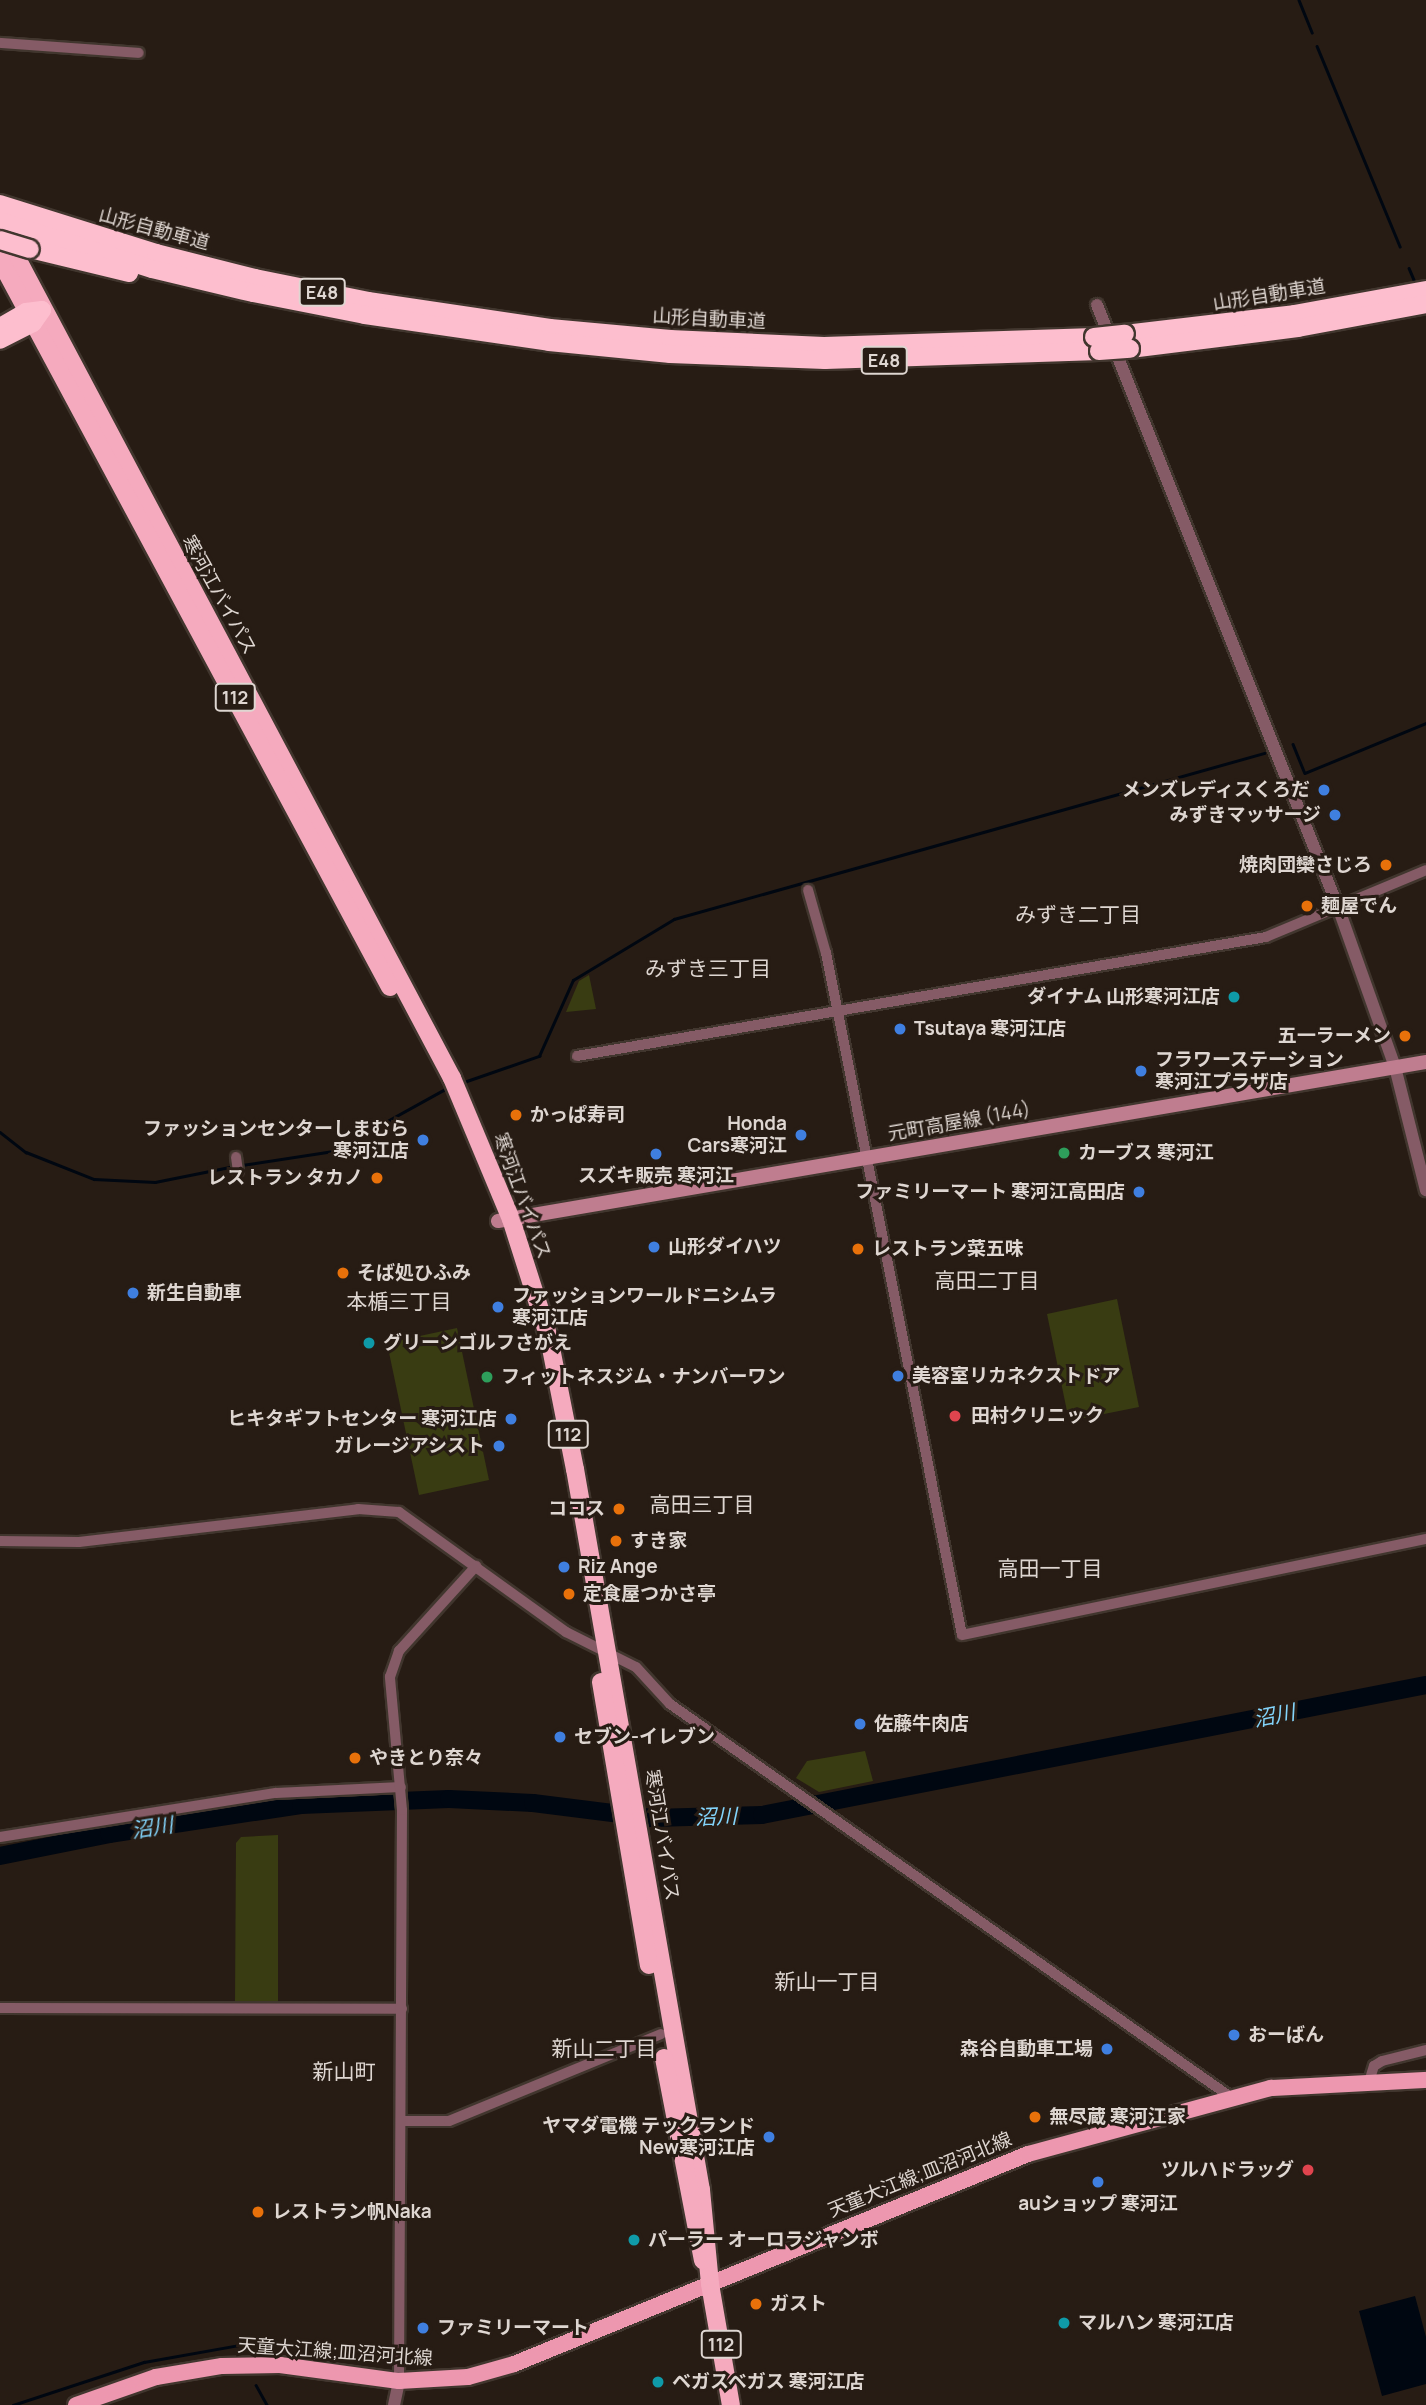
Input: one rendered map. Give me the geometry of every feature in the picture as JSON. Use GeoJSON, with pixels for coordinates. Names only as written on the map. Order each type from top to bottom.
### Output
{"type":"FeatureCollection","features":[{"type":"Feature","properties":{"kind":"highway","name":"山形自動車道"},"geometry":{"type":"LineString","coordinates":[[3,214],[21,229],[152,269],[253,293],[462,331],[670,346],[1096,344],[1298,328],[1426,304]]}},
{"type":"Feature","properties":{"kind":"highway","name":"山形自動車道"},"geometry":{"type":"LineString","coordinates":[[3,214],[156,253],[368,301],[641,344]]}},
{"type":"Feature","properties":{"kind":"highway","name":"寒河江バイパス"},"geometry":{"type":"LineString","coordinates":[[3,214],[34,315]]}},
{"type":"Feature","properties":{"kind":"highway"},"geometry":{"type":"LineString","coordinates":[[0,240],[150,277],[253,293]]}},
{"type":"Feature","properties":{"kind":"highway","name":"寒河江バイパス"},"geometry":{"type":"LineString","coordinates":[[0,260],[34,315],[450,1087],[505,1220],[549,1338],[601,1651],[701,2190],[710,2284],[731,2405]]}},
{"type":"Feature","properties":{"kind":"highway","name":"山形自動車道"},"geometry":{"type":"LineString","coordinates":[[1128,342],[1426,290]]}},
{"type":"Feature","properties":{"kind":"highway"},"geometry":{"type":"LineString","coordinates":[[0,327],[34,315]]}},
{"type":"Feature","properties":{"kind":"highway"},"geometry":{"type":"LineString","coordinates":[[0,340],[34,315]]}},
{"type":"Feature","properties":{"kind":"highway","name":"寒河江バイパス"},"geometry":{"type":"LineString","coordinates":[[636,1840],[661,2034],[696,2239],[710,2284]]}},
{"type":"Feature","properties":{"kind":"main road","name":"元町高屋線 (144)"},"geometry":{"type":"LineString","coordinates":[[505,1220],[1426,1062]]}},
{"type":"Feature","properties":{"kind":"main road","name":"天童大江線;皿沼河北線"},"geometry":{"type":"LineString","coordinates":[[76,2405],[156,2377],[222,2366],[280,2365],[399,2381],[443,2380],[492,2371],[1028,2154],[1232,2098],[1296,2085],[1426,2080]]}},
{"type":"Feature","properties":{"kind":"street"},"geometry":{"type":"LineString","coordinates":[[0,43],[139,53]]}},
{"type":"Feature","properties":{"kind":"street"},"geometry":{"type":"LineString","coordinates":[[1097,305],[1338,907],[1395,1068],[1426,1190]]}},
{"type":"Feature","properties":{"kind":"street"},"geometry":{"type":"LineString","coordinates":[[577,1056],[838,1014],[1266,937],[1426,870]]}},
{"type":"Feature","properties":{"kind":"street"},"geometry":{"type":"LineString","coordinates":[[808,890],[838,1014],[864,1158],[961,1635],[1426,1539]]}},
{"type":"Feature","properties":{"kind":"street"},"geometry":{"type":"LineString","coordinates":[[236,1157],[239,1171]]}},
{"type":"Feature","properties":{"kind":"street"},"geometry":{"type":"LineString","coordinates":[[0,1541],[31,1545],[128,1538],[380,1508],[399,1512],[566,1632],[636,1667],[670,1704],[1232,2098]]}},
{"type":"Feature","properties":{"kind":"street"},"geometry":{"type":"LineString","coordinates":[[394,2405],[399,2381],[402,1811],[393,1663],[476,1566]]}},
{"type":"Feature","properties":{"kind":"street"},"geometry":{"type":"LineString","coordinates":[[0,1837],[276,1793],[401,1787]]}},
{"type":"Feature","properties":{"kind":"street"},"geometry":{"type":"LineString","coordinates":[[0,2008],[402,2009]]}},
{"type":"Feature","properties":{"kind":"street"},"geometry":{"type":"LineString","coordinates":[[401,2121],[449,2121],[661,2034]]}},
{"type":"Feature","properties":{"kind":"street"},"geometry":{"type":"LineString","coordinates":[[1369,2082],[1374,2066],[1382,2061],[1426,2050]]}},
{"type":"Feature","properties":{"kind":"green space"},"geometry":{"type":"Polygon","coordinates":[[[589,975],[596,1009],[566,1012],[579,981],[589,975]]]}},
{"type":"Feature","properties":{"kind":"green space"},"geometry":{"type":"Polygon","coordinates":[[[1117,1299],[1139,1407],[1069,1421],[1047,1314],[1117,1299]]]}},
{"type":"Feature","properties":{"kind":"green space"},"geometry":{"type":"Polygon","coordinates":[[[457,1328],[489,1480],[419,1495],[387,1343],[457,1328]]]}},
{"type":"Feature","properties":{"kind":"green space"},"geometry":{"type":"Polygon","coordinates":[[[865,1751],[873,1781],[819,1792],[796,1778],[807,1761],[865,1751]]]}},
{"type":"Feature","properties":{"kind":"green space"},"geometry":{"type":"Polygon","coordinates":[[[278,1835],[278,2003],[235,2003],[236,1843],[241,1837],[278,1835]]]}},
{"type":"Feature","properties":{"kind":"shaded area"},"geometry":{"type":"Polygon","coordinates":[[[1415,2296],[1426,2337],[1426,2384],[1382,2396],[1359,2311],[1415,2296]]]}},
{"type":"Feature","properties":{"kind":"waterway"},"geometry":{"type":"LineString","coordinates":[[1299,0],[1312,32]]}},
{"type":"Feature","properties":{"kind":"waterway"},"geometry":{"type":"LineString","coordinates":[[1317,46],[1400,246]]}},
{"type":"Feature","properties":{"kind":"waterway"},"geometry":{"type":"LineString","coordinates":[[1409,268],[1415,282]]}},
{"type":"Feature","properties":{"kind":"waterway"},"geometry":{"type":"LineString","coordinates":[[1293,744],[1305,773],[1426,723]]}},
{"type":"Feature","properties":{"kind":"waterway"},"geometry":{"type":"LineString","coordinates":[[461,1083],[539,1056],[573,980],[674,919],[1264,753]]}},
{"type":"Feature","properties":{"kind":"waterway"},"geometry":{"type":"LineString","coordinates":[[242,1165],[333,1151],[449,1087]]}},
{"type":"Feature","properties":{"kind":"waterway"},"geometry":{"type":"LineString","coordinates":[[0,1132],[26,1152],[94,1179],[155,1182],[235,1166]]}},
{"type":"Feature","properties":{"kind":"waterway","name":"沼川"},"geometry":{"type":"LineString","coordinates":[[0,1856],[109,1834],[301,1805],[449,1799],[533,1803],[652,1818],[762,1815],[1426,1685]]}},
{"type":"Feature","properties":{"kind":"waterway"},"geometry":{"type":"LineString","coordinates":[[13,2405],[144,2362],[239,2345]]}},
{"type":"Feature","properties":{"kind":"waterway"},"geometry":{"type":"LineString","coordinates":[[256,2385],[267,2405]]}},
{"type":"Feature","properties":{"kind":"place","name":"メンズレディスくろだ"},"geometry":{"type":"Point","coordinates":[1324,790]}},
{"type":"Feature","properties":{"kind":"place","name":"みずきマッサージ"},"geometry":{"type":"Point","coordinates":[1335,815]}},
{"type":"Feature","properties":{"kind":"place","name":"焼肉団欒さじろ"},"geometry":{"type":"Point","coordinates":[1386,865]}},
{"type":"Feature","properties":{"kind":"place","name":"麺屋でん"},"geometry":{"type":"Point","coordinates":[1307,906]}},
{"type":"Feature","properties":{"kind":"place","name":"ダイナム 山形寒河江店"},"geometry":{"type":"Point","coordinates":[1234,997]}},
{"type":"Feature","properties":{"kind":"place","name":"Tsutaya 寒河江店"},"geometry":{"type":"Point","coordinates":[900,1029]}},
{"type":"Feature","properties":{"kind":"place","name":"五一ラーメン"},"geometry":{"type":"Point","coordinates":[1405,1036]}},
{"type":"Feature","properties":{"kind":"place","name":"フラワーステーション 寒河江プラザ店"},"geometry":{"type":"Point","coordinates":[1141,1071]}},
{"type":"Feature","properties":{"kind":"place","name":"かっぱ寿司"},"geometry":{"type":"Point","coordinates":[516,1115]}},
{"type":"Feature","properties":{"kind":"place","name":"Honda Cars寒河江"},"geometry":{"type":"Point","coordinates":[801,1135]}},
{"type":"Feature","properties":{"kind":"place","name":"ファッションセンターしまむら 寒河江店"},"geometry":{"type":"Point","coordinates":[423,1140]}},
{"type":"Feature","properties":{"kind":"place","name":"カーブス 寒河江"},"geometry":{"type":"Point","coordinates":[1064,1153]}},
{"type":"Feature","properties":{"kind":"place","name":"スズキ販売 寒河江"},"geometry":{"type":"Point","coordinates":[656,1154]}},
{"type":"Feature","properties":{"kind":"place","name":"レストラン タカノ"},"geometry":{"type":"Point","coordinates":[377,1178]}},
{"type":"Feature","properties":{"kind":"place","name":"ファミリーマート 寒河江高田店"},"geometry":{"type":"Point","coordinates":[1139,1192]}},
{"type":"Feature","properties":{"kind":"place","name":"山形ダイハツ"},"geometry":{"type":"Point","coordinates":[654,1247]}},
{"type":"Feature","properties":{"kind":"place","name":"レストラン菜五味"},"geometry":{"type":"Point","coordinates":[858,1249]}},
{"type":"Feature","properties":{"kind":"place","name":"そば処ひふみ"},"geometry":{"type":"Point","coordinates":[343,1273]}},
{"type":"Feature","properties":{"kind":"place","name":"新生自動車"},"geometry":{"type":"Point","coordinates":[133,1293]}},
{"type":"Feature","properties":{"kind":"place","name":"ファッションワールドニシムラ 寒河江店"},"geometry":{"type":"Point","coordinates":[498,1307]}},
{"type":"Feature","properties":{"kind":"place","name":"グリーンゴルフさがえ"},"geometry":{"type":"Point","coordinates":[369,1343]}},
{"type":"Feature","properties":{"kind":"place","name":"美容室リカネクストドア"},"geometry":{"type":"Point","coordinates":[898,1376]}},
{"type":"Feature","properties":{"kind":"place","name":"フィットネスジム・ナンバーワン"},"geometry":{"type":"Point","coordinates":[487,1377]}},
{"type":"Feature","properties":{"kind":"place","name":"田村クリニック"},"geometry":{"type":"Point","coordinates":[955,1416]}},
{"type":"Feature","properties":{"kind":"place","name":"ヒキタギフトセンター 寒河江店"},"geometry":{"type":"Point","coordinates":[511,1419]}},
{"type":"Feature","properties":{"kind":"place","name":"ガレージアシスト"},"geometry":{"type":"Point","coordinates":[499,1446]}},
{"type":"Feature","properties":{"kind":"place","name":"ココス"},"geometry":{"type":"Point","coordinates":[619,1509]}},
{"type":"Feature","properties":{"kind":"place","name":"すき家"},"geometry":{"type":"Point","coordinates":[616,1541]}},
{"type":"Feature","properties":{"kind":"place","name":"Riz Ange"},"geometry":{"type":"Point","coordinates":[564,1567]}},
{"type":"Feature","properties":{"kind":"place","name":"定食屋つかさ亭"},"geometry":{"type":"Point","coordinates":[569,1594]}},
{"type":"Feature","properties":{"kind":"place","name":"佐藤牛肉店"},"geometry":{"type":"Point","coordinates":[860,1724]}},
{"type":"Feature","properties":{"kind":"place","name":"セブン-イレブン"},"geometry":{"type":"Point","coordinates":[560,1737]}},
{"type":"Feature","properties":{"kind":"place","name":"やきとり奈々"},"geometry":{"type":"Point","coordinates":[355,1758]}},
{"type":"Feature","properties":{"kind":"place","name":"おーばん"},"geometry":{"type":"Point","coordinates":[1234,2035]}},
{"type":"Feature","properties":{"kind":"place","name":"森谷自動車工場"},"geometry":{"type":"Point","coordinates":[1107,2049]}},
{"type":"Feature","properties":{"kind":"place","name":"無尽蔵 寒河江家"},"geometry":{"type":"Point","coordinates":[1035,2117]}},
{"type":"Feature","properties":{"kind":"place","name":"ヤマダ電機 テックランド New寒河江店"},"geometry":{"type":"Point","coordinates":[769,2137]}},
{"type":"Feature","properties":{"kind":"place","name":"ツルハドラッグ"},"geometry":{"type":"Point","coordinates":[1308,2170]}},
{"type":"Feature","properties":{"kind":"place","name":"auショップ 寒河江"},"geometry":{"type":"Point","coordinates":[1098,2182]}},
{"type":"Feature","properties":{"kind":"place","name":"レストラン帆Naka"},"geometry":{"type":"Point","coordinates":[258,2212]}},
{"type":"Feature","properties":{"kind":"place","name":"パーラー オーロラジャンボ"},"geometry":{"type":"Point","coordinates":[634,2240]}},
{"type":"Feature","properties":{"kind":"place","name":"ガスト"},"geometry":{"type":"Point","coordinates":[756,2304]}},
{"type":"Feature","properties":{"kind":"place","name":"マルハン 寒河江店"},"geometry":{"type":"Point","coordinates":[1064,2323]}},
{"type":"Feature","properties":{"kind":"place","name":"ファミリーマート"},"geometry":{"type":"Point","coordinates":[423,2328]}},
{"type":"Feature","properties":{"kind":"place","name":"ベガスベガス 寒河江店"},"geometry":{"type":"Point","coordinates":[658,2382]}},
{"type":"Feature","properties":{"kind":"district","name":"みずき二丁目"},"geometry":{"type":"Point","coordinates":[1078,914]}},
{"type":"Feature","properties":{"kind":"district","name":"みずき三丁目"},"geometry":{"type":"Point","coordinates":[708,968]}},
{"type":"Feature","properties":{"kind":"district","name":"高田二丁目"},"geometry":{"type":"Point","coordinates":[987,1280]}},
{"type":"Feature","properties":{"kind":"district","name":"本楯三丁目"},"geometry":{"type":"Point","coordinates":[399,1301]}},
{"type":"Feature","properties":{"kind":"district","name":"高田三丁目"},"geometry":{"type":"Point","coordinates":[702,1504]}},
{"type":"Feature","properties":{"kind":"district","name":"高田一丁目"},"geometry":{"type":"Point","coordinates":[1050,1568]}},
{"type":"Feature","properties":{"kind":"district","name":"新山一丁目"},"geometry":{"type":"Point","coordinates":[827,1981]}},
{"type":"Feature","properties":{"kind":"district","name":"新山二丁目"},"geometry":{"type":"Point","coordinates":[604,2048]}},
{"type":"Feature","properties":{"kind":"district","name":"新山町"},"geometry":{"type":"Point","coordinates":[344,2071]}}]}
